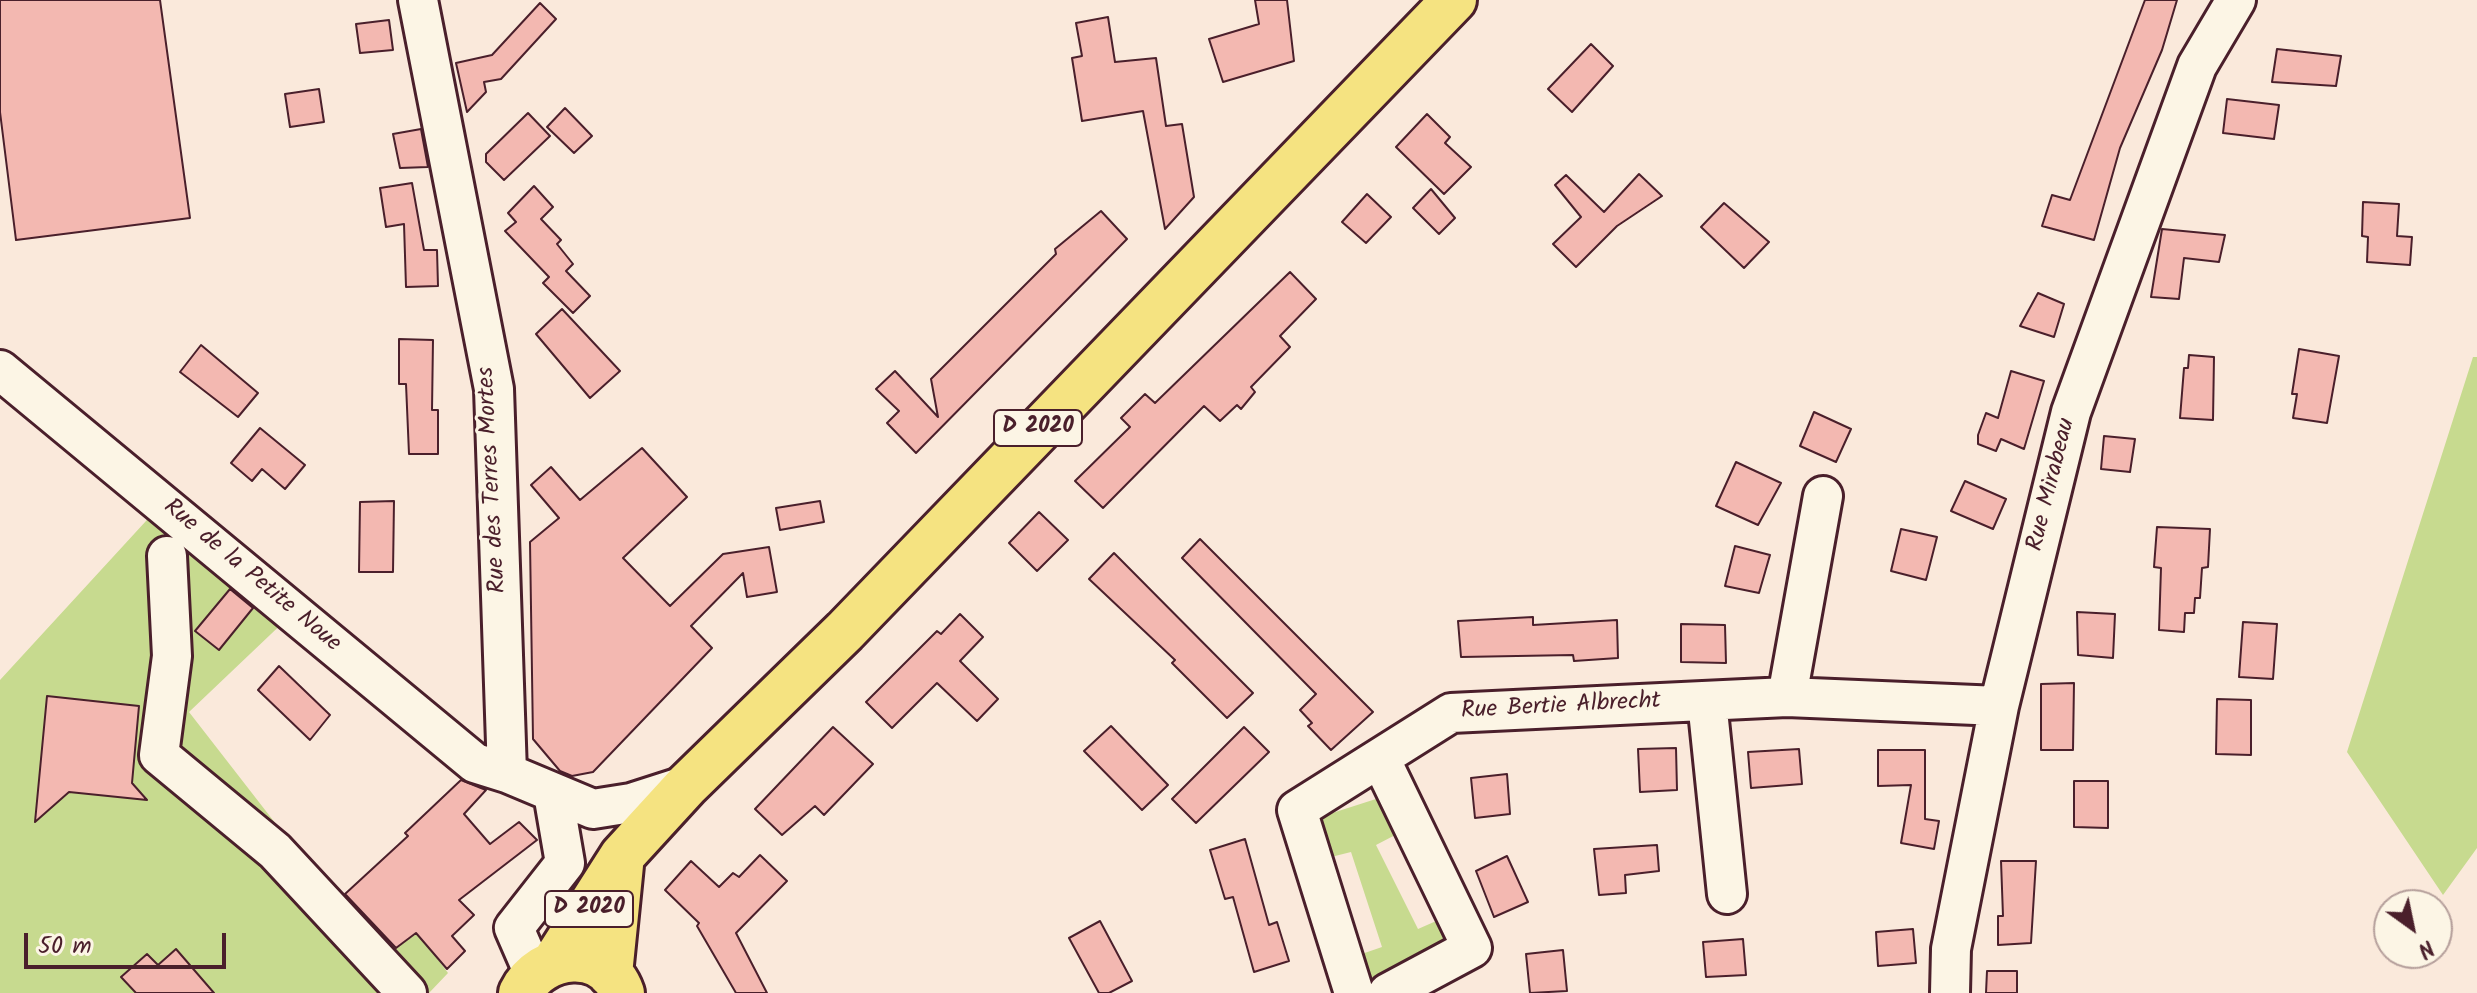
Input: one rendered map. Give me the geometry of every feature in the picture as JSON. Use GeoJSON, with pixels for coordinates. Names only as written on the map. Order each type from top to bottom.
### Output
{"type":"FeatureCollection","features":[{"type":"Feature","properties":{"kind":"main road","name":"D 2020"},"geometry":{"type":"LineString","coordinates":[[537,976],[619,860],[687,785],[845,631],[1454,0]]}},
{"type":"Feature","properties":{"kind":"main road","name":"D 2020"},"geometry":{"type":"LineString","coordinates":[[616,983],[619,860]]}},
{"type":"Feature","properties":{"kind":"main road"},"geometry":{"type":"LineString","coordinates":[[537,976],[584,960],[616,983]]}},
{"type":"Feature","properties":{"kind":"street","name":"Rue des Terres Mortes"},"geometry":{"type":"LineString","coordinates":[[418,0],[494,389],[507,773]]}},
{"type":"Feature","properties":{"kind":"street","name":"Rue Mirabeau"},"geometry":{"type":"LineString","coordinates":[[1950,993],[1951,949],[1999,706],[2071,412],[2197,66],[2236,0]]}},
{"type":"Feature","properties":{"kind":"street","name":"Rue de la Petite Noue"},"geometry":{"type":"LineString","coordinates":[[0,370],[475,763],[507,773]]}},
{"type":"Feature","properties":{"kind":"street"},"geometry":{"type":"LineString","coordinates":[[1787,697],[1823,496]]}},
{"type":"Feature","properties":{"kind":"street"},"geometry":{"type":"LineString","coordinates":[[167,556],[172,656],[159,755],[275,851],[407,993]]}},
{"type":"Feature","properties":{"kind":"street","name":"Rue Bertie Albrecht"},"geometry":{"type":"LineString","coordinates":[[1354,993],[1297,810],[1451,713],[1787,697],[1999,706]]}},
{"type":"Feature","properties":{"kind":"street"},"geometry":{"type":"LineString","coordinates":[[1707,701],[1727,894]]}},
{"type":"Feature","properties":{"kind":"street"},"geometry":{"type":"LineString","coordinates":[[1380,758],[1472,948],[1388,993]]}},
{"type":"Feature","properties":{"kind":"street"},"geometry":{"type":"LineString","coordinates":[[507,773],[593,809],[631,803],[687,785]]}},
{"type":"Feature","properties":{"kind":"street"},"geometry":{"type":"LineString","coordinates":[[537,976],[514,928],[565,863],[553,793]]}},
{"type":"Feature","properties":{"kind":"street"},"geometry":{"type":"LineString","coordinates":[[593,809],[619,860]]}},
{"type":"Feature","properties":{"kind":"green space"},"geometry":{"type":"Polygon","coordinates":[[[2473,357],[2477,357],[2477,848],[2447,889],[2439,889],[2347,752],[2473,357]]]}},
{"type":"Feature","properties":{"kind":"green space"},"geometry":{"type":"Polygon","coordinates":[[[157,509],[291,615],[189,712],[380,958],[418,933],[448,973],[429,993],[0,993],[0,680],[157,509]]]}},
{"type":"Feature","properties":{"kind":"green space"},"geometry":{"type":"Polygon","coordinates":[[[1379,798],[1401,832],[1376,845],[1418,929],[1443,918],[1443,942],[1388,978],[1365,977],[1353,957],[1382,947],[1351,852],[1323,859],[1318,830],[1323,816],[1379,798]]]}},
{"type":"Feature","properties":{"kind":"building"},"geometry":{"type":"Polygon","coordinates":[[[0,0],[160,0],[190,218],[16,240],[0,112],[0,0]]]}},
{"type":"Feature","properties":{"kind":"building"},"geometry":{"type":"Polygon","coordinates":[[[1255,0],[1287,0],[1294,61],[1223,82],[1209,39],[1259,24],[1255,0]]]}},
{"type":"Feature","properties":{"kind":"building"},"geometry":{"type":"Polygon","coordinates":[[[2145,0],[2177,0],[2162,50],[2120,148],[2094,240],[2042,226],[2052,195],[2070,200],[2145,0]]]}},
{"type":"Feature","properties":{"kind":"building"},"geometry":{"type":"Polygon","coordinates":[[[540,3],[556,19],[501,79],[484,82],[486,92],[467,112],[456,63],[492,55],[540,3]]]}},
{"type":"Feature","properties":{"kind":"building"},"geometry":{"type":"Polygon","coordinates":[[[1108,17],[1115,62],[1156,58],[1166,126],[1182,124],[1194,197],[1165,229],[1143,111],[1082,121],[1072,58],[1082,56],[1076,23],[1108,17]]]}},
{"type":"Feature","properties":{"kind":"building"},"geometry":{"type":"Polygon","coordinates":[[[389,20],[393,50],[360,53],[356,24],[389,20]]]}},
{"type":"Feature","properties":{"kind":"building"},"geometry":{"type":"Polygon","coordinates":[[[1591,44],[1613,66],[1572,112],[1548,89],[1591,44]]]}},
{"type":"Feature","properties":{"kind":"building"},"geometry":{"type":"Polygon","coordinates":[[[2277,49],[2341,56],[2336,86],[2272,82],[2277,49]]]}},
{"type":"Feature","properties":{"kind":"building"},"geometry":{"type":"Polygon","coordinates":[[[319,89],[324,122],[290,127],[285,94],[319,89]]]}},
{"type":"Feature","properties":{"kind":"building"},"geometry":{"type":"Polygon","coordinates":[[[2227,99],[2279,105],[2274,139],[2223,133],[2227,99]]]}},
{"type":"Feature","properties":{"kind":"building"},"geometry":{"type":"Polygon","coordinates":[[[565,108],[592,136],[574,153],[547,127],[565,108]]]}},
{"type":"Feature","properties":{"kind":"building"},"geometry":{"type":"Polygon","coordinates":[[[528,113],[550,136],[504,180],[486,162],[486,154],[528,113]]]}},
{"type":"Feature","properties":{"kind":"building"},"geometry":{"type":"Polygon","coordinates":[[[1427,114],[1450,137],[1445,143],[1471,167],[1444,194],[1396,147],[1427,114]]]}},
{"type":"Feature","properties":{"kind":"building"},"geometry":{"type":"Polygon","coordinates":[[[421,129],[428,167],[400,168],[393,134],[421,129]]]}},
{"type":"Feature","properties":{"kind":"building"},"geometry":{"type":"Polygon","coordinates":[[[1639,174],[1662,196],[1617,226],[1576,267],[1553,244],[1581,217],[1555,185],[1566,175],[1604,212],[1639,174]]]}},
{"type":"Feature","properties":{"kind":"building"},"geometry":{"type":"Polygon","coordinates":[[[412,183],[424,250],[437,250],[438,286],[406,287],[404,224],[386,227],[380,188],[412,183]]]}},
{"type":"Feature","properties":{"kind":"building"},"geometry":{"type":"Polygon","coordinates":[[[534,186],[553,207],[541,219],[561,240],[557,244],[573,264],[566,271],[590,296],[573,313],[543,283],[549,277],[505,231],[516,222],[508,213],[534,186]]]}},
{"type":"Feature","properties":{"kind":"building"},"geometry":{"type":"Polygon","coordinates":[[[1431,189],[1455,218],[1439,234],[1413,208],[1431,189]]]}},
{"type":"Feature","properties":{"kind":"building"},"geometry":{"type":"Polygon","coordinates":[[[1367,194],[1391,217],[1366,243],[1342,222],[1367,194]]]}},
{"type":"Feature","properties":{"kind":"building"},"geometry":{"type":"Polygon","coordinates":[[[2363,202],[2399,204],[2397,236],[2412,237],[2410,265],[2367,262],[2368,237],[2362,236],[2363,202]]]}},
{"type":"Feature","properties":{"kind":"building"},"geometry":{"type":"Polygon","coordinates":[[[1724,203],[1769,242],[1744,268],[1701,227],[1724,203]]]}},
{"type":"Feature","properties":{"kind":"building"},"geometry":{"type":"Polygon","coordinates":[[[1101,211],[1127,239],[916,453],[887,423],[899,411],[876,389],[895,371],[938,417],[931,379],[1056,254],[1055,249],[1101,211]]]}},
{"type":"Feature","properties":{"kind":"building"},"geometry":{"type":"Polygon","coordinates":[[[2162,229],[2225,235],[2219,262],[2184,258],[2179,299],[2151,297],[2162,229]]]}},
{"type":"Feature","properties":{"kind":"building"},"geometry":{"type":"Polygon","coordinates":[[[1290,272],[1316,299],[1280,336],[1290,347],[1251,387],[1255,392],[1241,409],[1237,405],[1220,421],[1204,406],[1103,508],[1075,481],[1130,427],[1121,418],[1145,394],[1155,403],[1290,272]]]}},
{"type":"Feature","properties":{"kind":"building"},"geometry":{"type":"Polygon","coordinates":[[[2038,293],[2064,304],[2054,337],[2020,326],[2038,293]]]}},
{"type":"Feature","properties":{"kind":"building"},"geometry":{"type":"Polygon","coordinates":[[[562,309],[620,371],[590,398],[536,334],[562,309]]]}},
{"type":"Feature","properties":{"kind":"building"},"geometry":{"type":"Polygon","coordinates":[[[399,339],[433,340],[432,410],[438,410],[438,454],[409,454],[406,384],[399,384],[399,339]]]}},
{"type":"Feature","properties":{"kind":"building"},"geometry":{"type":"Polygon","coordinates":[[[201,345],[258,393],[238,417],[180,372],[201,345]]]}},
{"type":"Feature","properties":{"kind":"building"},"geometry":{"type":"Polygon","coordinates":[[[2299,349],[2339,356],[2327,423],[2293,418],[2297,394],[2292,394],[2299,349]]]}},
{"type":"Feature","properties":{"kind":"building"},"geometry":{"type":"Polygon","coordinates":[[[2189,355],[2214,357],[2213,420],[2180,418],[2184,368],[2188,368],[2189,355]]]}},
{"type":"Feature","properties":{"kind":"building"},"geometry":{"type":"Polygon","coordinates":[[[2011,371],[2044,381],[2024,449],[2001,439],[1996,451],[1978,444],[1978,435],[1986,413],[1998,418],[2011,371]]]}},
{"type":"Feature","properties":{"kind":"building"},"geometry":{"type":"Polygon","coordinates":[[[1814,412],[1851,429],[1836,462],[1800,446],[1814,412]]]}},
{"type":"Feature","properties":{"kind":"building"},"geometry":{"type":"Polygon","coordinates":[[[260,428],[305,465],[285,489],[262,469],[252,481],[231,463],[260,428]]]}},
{"type":"Feature","properties":{"kind":"building"},"geometry":{"type":"Polygon","coordinates":[[[2104,436],[2135,439],[2130,472],[2101,469],[2104,436]]]}},
{"type":"Feature","properties":{"kind":"building"},"geometry":{"type":"Polygon","coordinates":[[[642,448],[687,497],[623,558],[670,606],[723,554],[769,547],[777,592],[747,597],[743,573],[691,626],[712,648],[593,772],[572,776],[560,771],[533,739],[530,542],[559,518],[531,485],[551,467],[580,500],[642,448]]]}},
{"type":"Feature","properties":{"kind":"building"},"geometry":{"type":"Polygon","coordinates":[[[1736,462],[1781,483],[1758,525],[1716,506],[1736,462]]]}},
{"type":"Feature","properties":{"kind":"building"},"geometry":{"type":"Polygon","coordinates":[[[1965,481],[2006,499],[1993,529],[1951,511],[1965,481]]]}},
{"type":"Feature","properties":{"kind":"building"},"geometry":{"type":"Polygon","coordinates":[[[394,501],[393,572],[359,572],[360,502],[394,501]]]}},
{"type":"Feature","properties":{"kind":"building"},"geometry":{"type":"Polygon","coordinates":[[[820,501],[824,522],[780,530],[776,508],[820,501]]]}},
{"type":"Feature","properties":{"kind":"building"},"geometry":{"type":"Polygon","coordinates":[[[1039,512],[1068,540],[1037,571],[1009,543],[1039,512]]]}},
{"type":"Feature","properties":{"kind":"building"},"geometry":{"type":"Polygon","coordinates":[[[2157,527],[2210,529],[2208,567],[2202,568],[2200,598],[2195,598],[2194,613],[2185,613],[2184,632],[2159,630],[2161,568],[2154,567],[2157,527]]]}},
{"type":"Feature","properties":{"kind":"building"},"geometry":{"type":"Polygon","coordinates":[[[1901,529],[1937,537],[1926,580],[1891,571],[1901,529]]]}},
{"type":"Feature","properties":{"kind":"building"},"geometry":{"type":"Polygon","coordinates":[[[1200,539],[1373,712],[1331,750],[1308,726],[1312,723],[1300,710],[1316,694],[1182,558],[1200,539]]]}},
{"type":"Feature","properties":{"kind":"building"},"geometry":{"type":"Polygon","coordinates":[[[1735,546],[1770,555],[1759,593],[1725,586],[1735,546]]]}},
{"type":"Feature","properties":{"kind":"building"},"geometry":{"type":"Polygon","coordinates":[[[1114,553],[1253,693],[1227,718],[1172,663],[1175,660],[1089,579],[1114,553]]]}},
{"type":"Feature","properties":{"kind":"building"},"geometry":{"type":"Polygon","coordinates":[[[230,589],[253,608],[219,650],[195,631],[230,589]]]}},
{"type":"Feature","properties":{"kind":"building"},"geometry":{"type":"Polygon","coordinates":[[[2077,612],[2115,614],[2113,658],[2078,655],[2077,612]]]}},
{"type":"Feature","properties":{"kind":"building"},"geometry":{"type":"Polygon","coordinates":[[[960,614],[983,637],[960,661],[998,699],[977,721],[937,683],[892,728],[866,702],[937,631],[941,634],[960,614]]]}},
{"type":"Feature","properties":{"kind":"building"},"geometry":{"type":"Polygon","coordinates":[[[1533,617],[1533,625],[1617,620],[1618,658],[1574,661],[1573,655],[1461,657],[1458,621],[1533,617]]]}},
{"type":"Feature","properties":{"kind":"building"},"geometry":{"type":"Polygon","coordinates":[[[2243,622],[2277,624],[2273,679],[2239,677],[2243,622]]]}},
{"type":"Feature","properties":{"kind":"building"},"geometry":{"type":"Polygon","coordinates":[[[1681,624],[1725,625],[1726,663],[1681,662],[1681,624]]]}},
{"type":"Feature","properties":{"kind":"building"},"geometry":{"type":"Polygon","coordinates":[[[279,666],[330,715],[310,740],[258,690],[279,666]]]}},
{"type":"Feature","properties":{"kind":"building"},"geometry":{"type":"Polygon","coordinates":[[[2074,683],[2073,750],[2041,750],[2041,684],[2074,683]]]}},
{"type":"Feature","properties":{"kind":"building"},"geometry":{"type":"Polygon","coordinates":[[[47,696],[139,706],[132,783],[147,800],[69,792],[35,822],[47,696]]]}},
{"type":"Feature","properties":{"kind":"building"},"geometry":{"type":"Polygon","coordinates":[[[2217,699],[2251,700],[2251,755],[2216,754],[2217,699]]]}},
{"type":"Feature","properties":{"kind":"building"},"geometry":{"type":"Polygon","coordinates":[[[1111,726],[1168,785],[1142,810],[1084,751],[1111,726]]]}},
{"type":"Feature","properties":{"kind":"building"},"geometry":{"type":"Polygon","coordinates":[[[833,727],[873,764],[824,815],[815,806],[782,835],[755,809],[833,727]]]}},
{"type":"Feature","properties":{"kind":"building"},"geometry":{"type":"Polygon","coordinates":[[[1244,727],[1269,752],[1196,823],[1172,799],[1244,727]]]}},
{"type":"Feature","properties":{"kind":"building"},"geometry":{"type":"Polygon","coordinates":[[[1676,748],[1677,790],[1640,792],[1638,749],[1676,748]]]}},
{"type":"Feature","properties":{"kind":"building"},"geometry":{"type":"Polygon","coordinates":[[[1799,749],[1802,784],[1751,788],[1748,752],[1799,749]]]}},
{"type":"Feature","properties":{"kind":"building"},"geometry":{"type":"Polygon","coordinates":[[[1878,750],[1925,750],[1925,819],[1939,821],[1934,849],[1901,843],[1911,785],[1878,786],[1878,750]]]}},
{"type":"Feature","properties":{"kind":"building"},"geometry":{"type":"Polygon","coordinates":[[[1507,774],[1510,814],[1475,818],[1471,778],[1507,774]]]}},
{"type":"Feature","properties":{"kind":"building"},"geometry":{"type":"Polygon","coordinates":[[[461,780],[486,790],[464,814],[490,844],[519,822],[537,840],[459,900],[474,915],[452,936],[465,951],[447,969],[416,933],[396,948],[345,894],[408,836],[405,833],[461,780]]]}},
{"type":"Feature","properties":{"kind":"building"},"geometry":{"type":"Polygon","coordinates":[[[2074,781],[2108,781],[2108,828],[2074,827],[2074,781]]]}},
{"type":"Feature","properties":{"kind":"building"},"geometry":{"type":"Polygon","coordinates":[[[1245,839],[1269,925],[1277,922],[1289,961],[1254,972],[1233,897],[1225,899],[1210,850],[1245,839]]]}},
{"type":"Feature","properties":{"kind":"building"},"geometry":{"type":"Polygon","coordinates":[[[1657,845],[1659,871],[1625,875],[1626,893],[1599,895],[1594,849],[1657,845]]]}},
{"type":"Feature","properties":{"kind":"building"},"geometry":{"type":"Polygon","coordinates":[[[760,855],[787,881],[736,933],[767,993],[736,993],[697,926],[699,923],[665,890],[691,861],[719,887],[733,873],[739,877],[760,855]]]}},
{"type":"Feature","properties":{"kind":"building"},"geometry":{"type":"Polygon","coordinates":[[[1507,856],[1528,902],[1494,917],[1476,871],[1507,856]]]}},
{"type":"Feature","properties":{"kind":"building"},"geometry":{"type":"Polygon","coordinates":[[[2001,861],[2036,861],[2031,943],[1998,945],[1998,916],[2003,916],[2001,861]]]}},
{"type":"Feature","properties":{"kind":"building"},"geometry":{"type":"Polygon","coordinates":[[[1100,921],[1132,981],[1109,993],[1099,993],[1069,938],[1100,921]]]}},
{"type":"Feature","properties":{"kind":"building"},"geometry":{"type":"Polygon","coordinates":[[[1913,929],[1916,963],[1878,966],[1876,932],[1913,929]]]}},
{"type":"Feature","properties":{"kind":"building"},"geometry":{"type":"Polygon","coordinates":[[[1743,939],[1746,975],[1706,977],[1703,942],[1743,939]]]}},
{"type":"Feature","properties":{"kind":"building"},"geometry":{"type":"Polygon","coordinates":[[[176,949],[214,993],[136,993],[121,977],[147,954],[158,965],[176,949]]]}},
{"type":"Feature","properties":{"kind":"building"},"geometry":{"type":"Polygon","coordinates":[[[1563,950],[1567,991],[1530,993],[1526,954],[1563,950]]]}},
{"type":"Feature","properties":{"kind":"building"},"geometry":{"type":"Polygon","coordinates":[[[1987,971],[2017,971],[2017,993],[1986,993],[1987,971]]]}}]}
